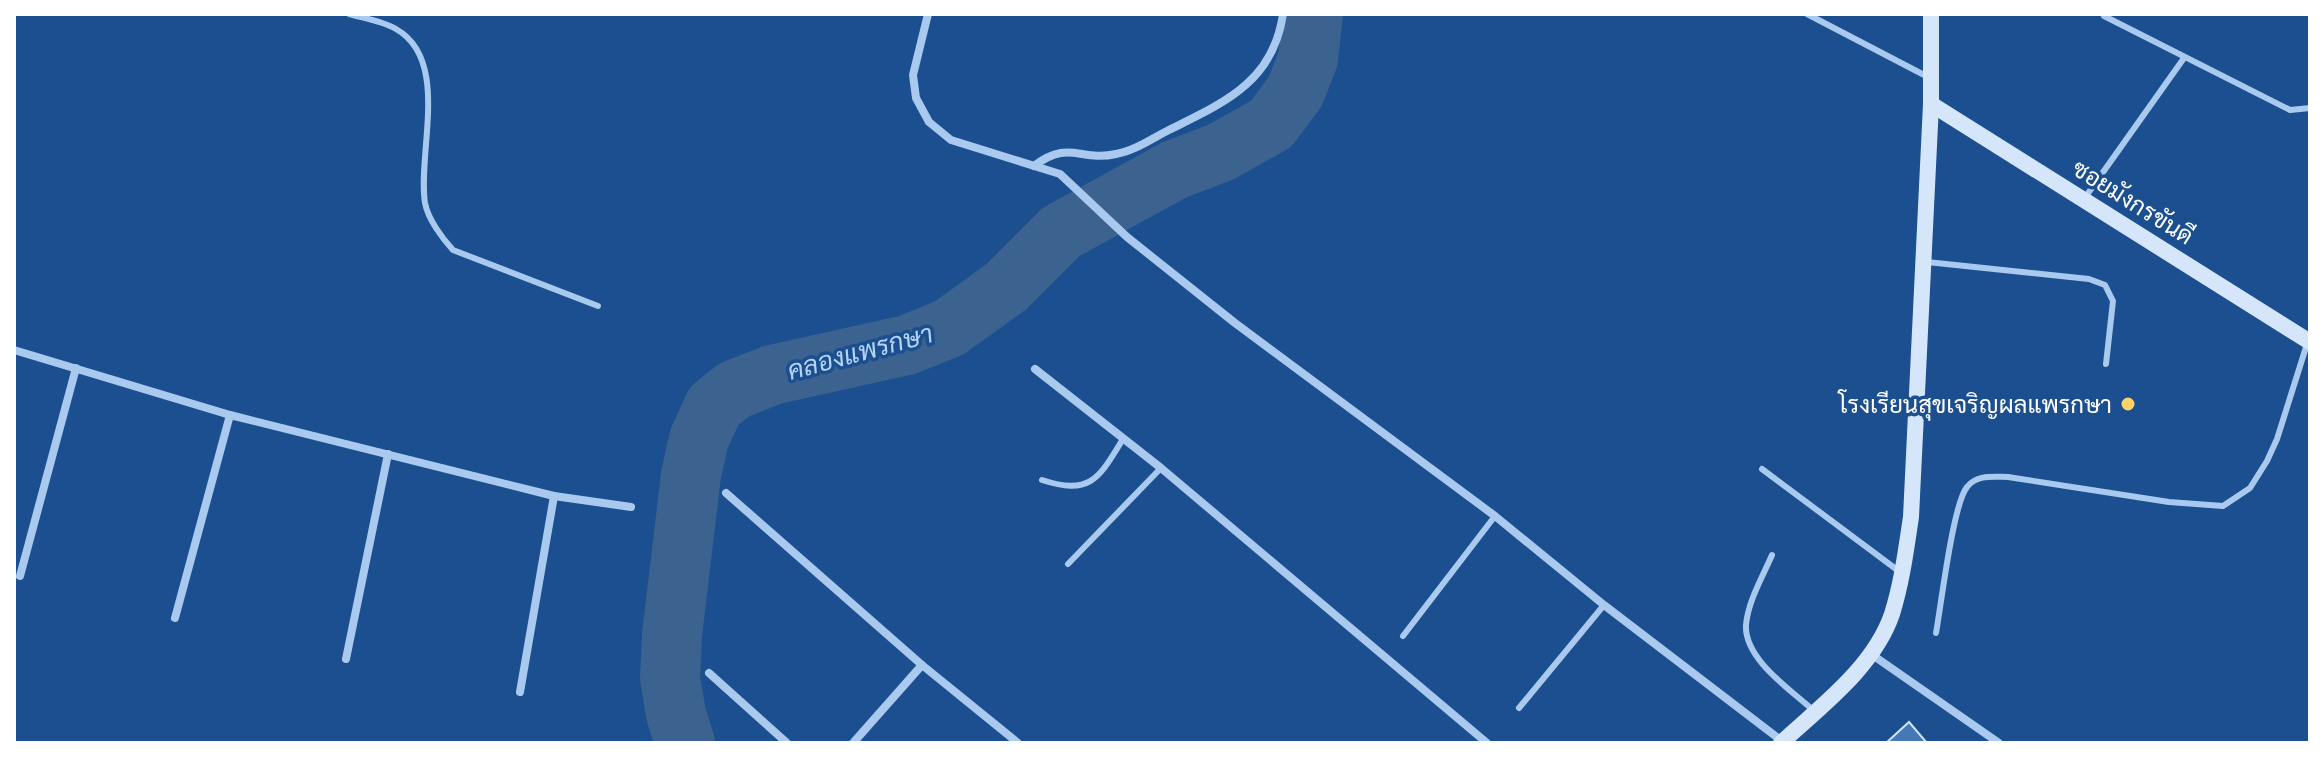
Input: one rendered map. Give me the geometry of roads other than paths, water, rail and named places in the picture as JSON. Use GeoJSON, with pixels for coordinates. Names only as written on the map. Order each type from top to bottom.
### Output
{"type":"FeatureCollection","features":[{"type":"Feature","properties":{"kind":"street"},"geometry":{"type":"LineString","coordinates":[[928,14],[913,75],[916,98],[929,122],[951,140],[1060,174],[1127,237],[1235,323],[1495,516],[1604,605],[1782,742],[1835,694],[1871,654],[1891,617],[1902,574],[1911,517],[1931,104],[1931,14]]}},
{"type":"Feature","properties":{"kind":"street"},"geometry":{"type":"LineString","coordinates":[[1034,166],[1050,153],[1119,154],[1237,94],[1255,78],[1269,59],[1276,45],[1283,14]]}},
{"type":"Feature","properties":{"kind":"street","name":"ซอยมังกรขันดี"},"geometry":{"type":"LineString","coordinates":[[1931,104],[2309,341]]}},
{"type":"Feature","properties":{"kind":"street"},"geometry":{"type":"LineString","coordinates":[[14,350],[230,415],[554,496],[631,507]]}},
{"type":"Feature","properties":{"kind":"street"},"geometry":{"type":"LineString","coordinates":[[20,576],[76,368]]}},
{"type":"Feature","properties":{"kind":"street"},"geometry":{"type":"LineString","coordinates":[[1035,369],[1161,468],[1487,743]]}},
{"type":"Feature","properties":{"kind":"street"},"geometry":{"type":"LineString","coordinates":[[175,618],[230,415]]}},
{"type":"Feature","properties":{"kind":"street"},"geometry":{"type":"LineString","coordinates":[[346,659],[388,454]]}},
{"type":"Feature","properties":{"kind":"street"},"geometry":{"type":"LineString","coordinates":[[726,493],[922,665],[1018,743]]}},
{"type":"Feature","properties":{"kind":"street"},"geometry":{"type":"LineString","coordinates":[[520,692],[554,496]]}},
{"type":"Feature","properties":{"kind":"street"},"geometry":{"type":"LineString","coordinates":[[1871,654],[1999,743]]}},
{"type":"Feature","properties":{"kind":"street"},"geometry":{"type":"LineString","coordinates":[[853,743],[922,665]]}},
{"type":"Feature","properties":{"kind":"street"},"geometry":{"type":"LineString","coordinates":[[709,673],[787,743]]}},
{"type":"Feature","properties":{"kind":"lane"},"geometry":{"type":"LineString","coordinates":[[349,14],[397,29],[417,50],[427,78],[425,204],[440,235],[453,250],[598,306]]}},
{"type":"Feature","properties":{"kind":"lane"},"geometry":{"type":"LineString","coordinates":[[1807,14],[1929,77]]}},
{"type":"Feature","properties":{"kind":"lane"},"geometry":{"type":"LineString","coordinates":[[2104,16],[2290,110],[2310,108]]}},
{"type":"Feature","properties":{"kind":"lane"},"geometry":{"type":"LineString","coordinates":[[2084,199],[2184,58]]}},
{"type":"Feature","properties":{"kind":"lane"},"geometry":{"type":"LineString","coordinates":[[1923,262],[2089,279],[2105,285],[2113,301],[2106,364]]}},
{"type":"Feature","properties":{"kind":"lane"},"geometry":{"type":"LineString","coordinates":[[1936,633],[1958,507],[1967,487],[1973,482],[1985,476],[2008,477],[2169,502],[2223,506],[2250,488],[2267,461],[2309,341]]}},
{"type":"Feature","properties":{"kind":"lane"},"geometry":{"type":"LineString","coordinates":[[1042,480],[1063,487],[1083,486],[1103,473],[1123,439]]}},
{"type":"Feature","properties":{"kind":"lane"},"geometry":{"type":"LineString","coordinates":[[1068,564],[1161,468]]}},
{"type":"Feature","properties":{"kind":"lane"},"geometry":{"type":"LineString","coordinates":[[1762,469],[1902,574]]}},
{"type":"Feature","properties":{"kind":"lane"},"geometry":{"type":"LineString","coordinates":[[1403,636],[1495,516]]}},
{"type":"Feature","properties":{"kind":"lane"},"geometry":{"type":"LineString","coordinates":[[1772,555],[1746,627],[1755,658],[1815,712]]}},
{"type":"Feature","properties":{"kind":"lane"},"geometry":{"type":"LineString","coordinates":[[1519,708],[1604,605]]}},
{"type":"Feature","properties":{"kind":"waterway","name":"คลองแพรกษา"},"geometry":{"type":"LineString","coordinates":[[685,743],[670,678],[672,635],[691,475],[699,439],[714,406],[734,390],[772,375],[907,345],[949,328],[1006,287],[1061,232],[1174,170],[1221,152],[1271,124],[1295,92],[1308,59],[1313,14]]}},
{"type":"Feature","properties":{"kind":"place","name":"โรงเรียนสุขเจริญผลแพรกษา"},"geometry":{"type":"Point","coordinates":[2128,404]}}]}
